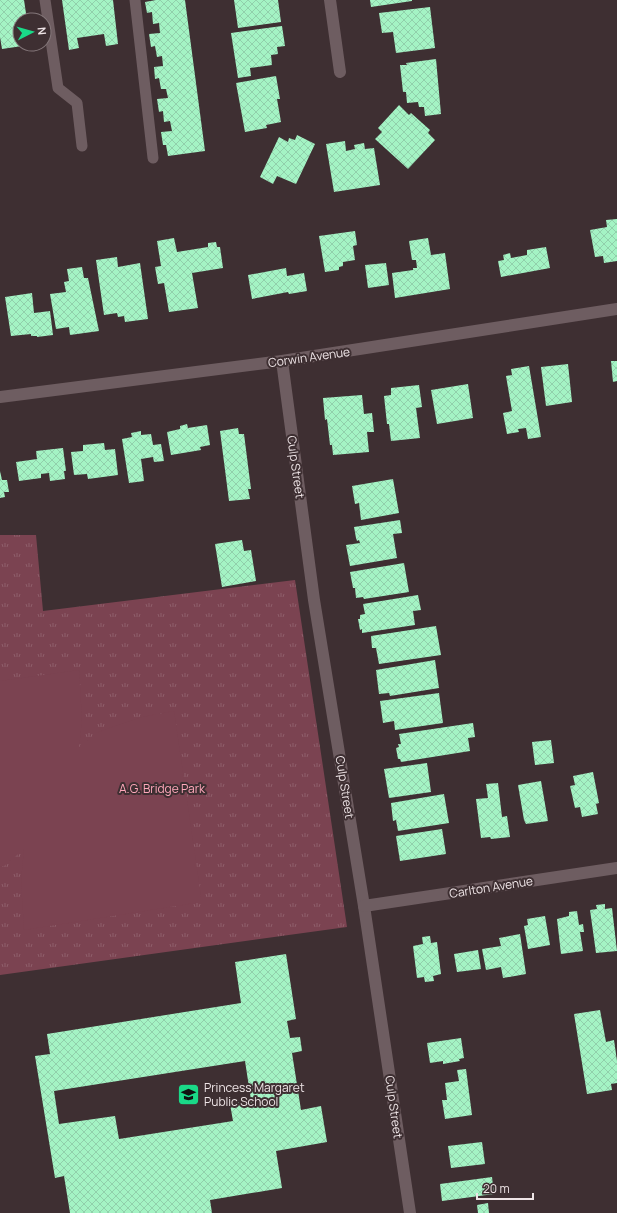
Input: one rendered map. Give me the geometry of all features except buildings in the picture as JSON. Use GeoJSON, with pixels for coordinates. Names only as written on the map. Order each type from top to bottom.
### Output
{"type":"FeatureCollection","features":[{"type":"Feature","properties":{"kind":"street"},"geometry":{"type":"LineString","coordinates":[[330,0],[340,72]]}},
{"type":"Feature","properties":{"kind":"street","name":"Corwin Avenue"},"geometry":{"type":"LineString","coordinates":[[0,397],[282,361],[617,310]]}},
{"type":"Feature","properties":{"kind":"street","name":"Culp Street"},"geometry":{"type":"LineString","coordinates":[[282,361],[314,600],[364,906],[410,1213]]}},
{"type":"Feature","properties":{"kind":"street","name":"Carlton Avenue"},"geometry":{"type":"LineString","coordinates":[[364,906],[617,868]]}},
{"type":"Feature","properties":{"kind":"lane"},"geometry":{"type":"LineString","coordinates":[[45,0],[58,88],[77,103],[82,146]]}},
{"type":"Feature","properties":{"kind":"lane"},"geometry":{"type":"LineString","coordinates":[[134,0],[153,158]]}},
{"type":"Feature","properties":{"kind":"green space","name":"A.G. Bridge Park"},"geometry":{"type":"Polygon","coordinates":[[[0,535],[36,535],[43,611],[295,580],[347,927],[0,975],[0,535]]]}},
{"type":"Feature","properties":{"kind":"green space"},"geometry":{"type":"Polygon","coordinates":[[[79,670],[82,720],[79,748],[96,733],[142,717],[174,711],[201,896],[195,903],[24,930],[21,881],[24,849],[4,866],[0,867],[0,681],[79,670]]]}},
{"type":"Feature","properties":{"kind":"place","name":"Princess Margaret Public School"},"geometry":{"type":"Point","coordinates":[189,1094]}}]}
